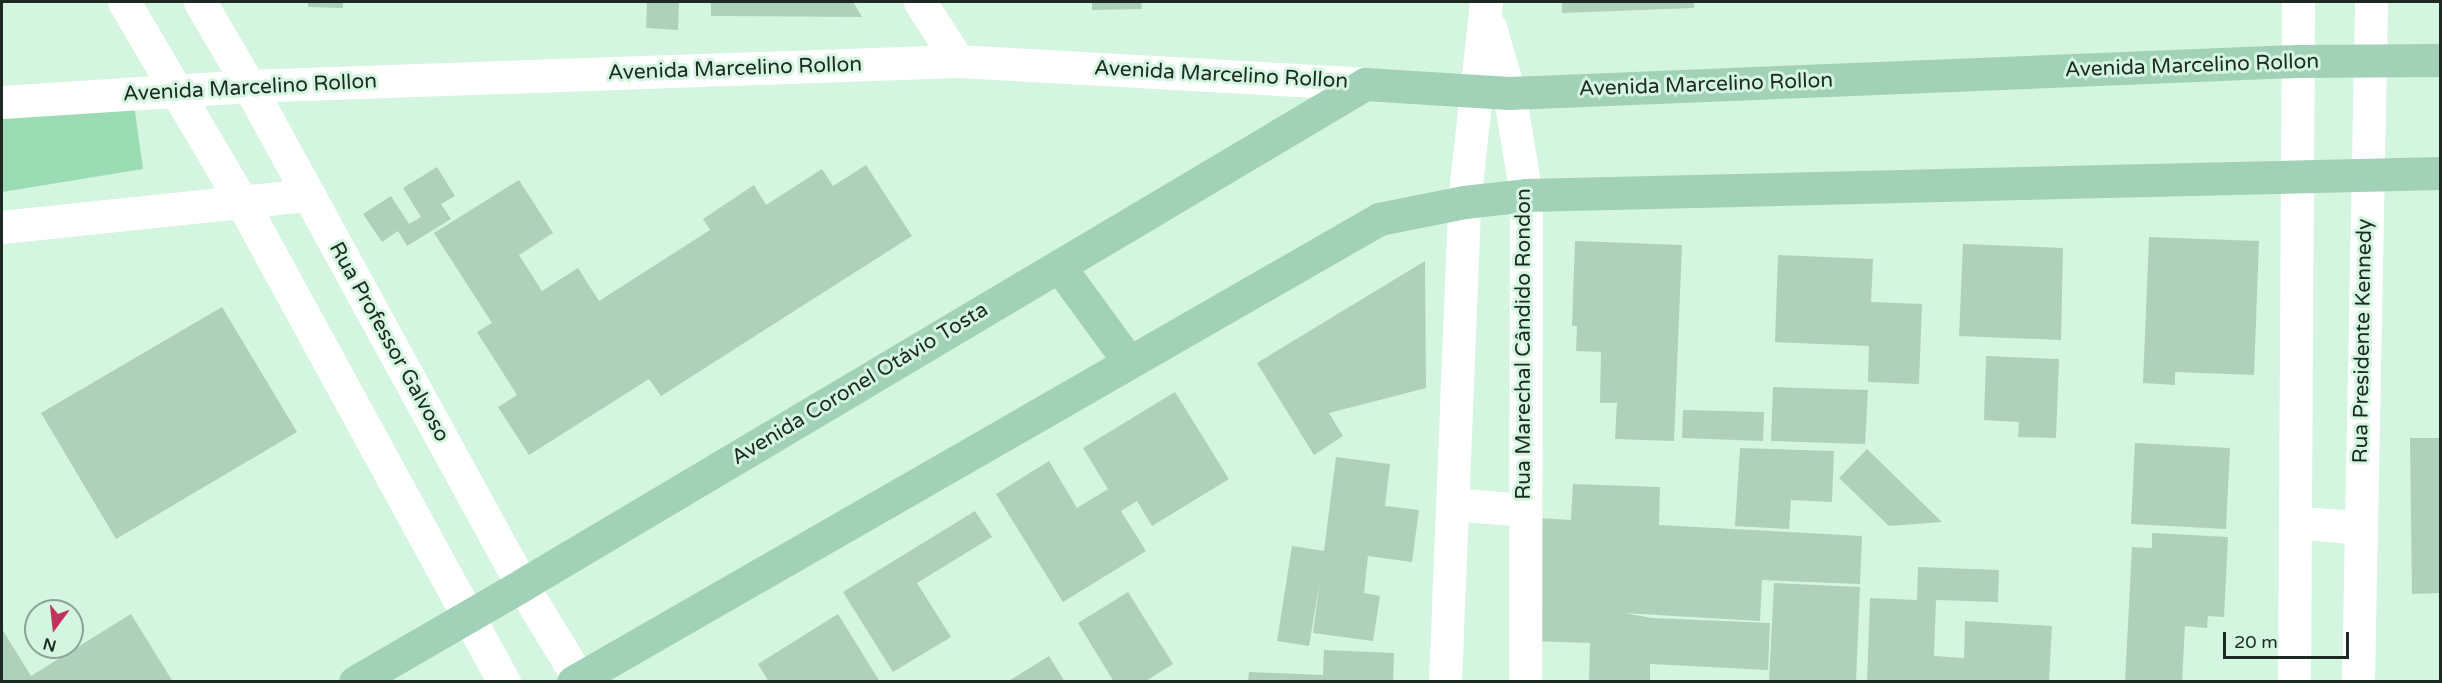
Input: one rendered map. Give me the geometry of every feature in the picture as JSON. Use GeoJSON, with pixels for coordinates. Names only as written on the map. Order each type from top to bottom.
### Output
{"type":"FeatureCollection","features":[{"type":"Feature","properties":{"kind":"main road","name":"Avenida Marcelino Rollon"},"geometry":{"type":"LineString","coordinates":[[1365,84],[1509,93],[2297,61],[2440,60]]}},
{"type":"Feature","properties":{"kind":"main road","name":"Avenida Coronel Otávio Tosta"},"geometry":{"type":"LineString","coordinates":[[355,681],[522,585],[1365,84]]}},
{"type":"Feature","properties":{"kind":"main road"},"geometry":{"type":"LineString","coordinates":[[578,680],[1379,219],[1464,202],[1526,195],[2440,173]]}},
{"type":"Feature","properties":{"kind":"main road"},"geometry":{"type":"LineString","coordinates":[[1059,266],[1129,363]]}},
{"type":"Feature","properties":{"kind":"street"},"geometry":{"type":"LineString","coordinates":[[124,2],[243,204],[504,681]]}},
{"type":"Feature","properties":{"kind":"street","name":"Rua Professor Galvoso"},"geometry":{"type":"LineString","coordinates":[[200,2],[249,86],[522,585],[578,680]]}},
{"type":"Feature","properties":{"kind":"street"},"geometry":{"type":"LineString","coordinates":[[920,2],[958,61]]}},
{"type":"Feature","properties":{"kind":"street"},"geometry":{"type":"LineString","coordinates":[[2294,681],[2298,2]]}},
{"type":"Feature","properties":{"kind":"street","name":"Rua Presidente Kennedy"},"geometry":{"type":"LineString","coordinates":[[2358,681],[2368,60],[2371,2]]}},
{"type":"Feature","properties":{"kind":"street","name":"Rua Marechal Cândido Rondon"},"geometry":{"type":"LineString","coordinates":[[1445,681],[1464,202],[1486,6]]}},
{"type":"Feature","properties":{"kind":"street","name":"Rua Marechal Cândido Rondon"},"geometry":{"type":"LineString","coordinates":[[1486,6],[1509,93],[1526,195],[1525,681]]}},
{"type":"Feature","properties":{"kind":"street","name":"Avenida Marcelino Rollon"},"geometry":{"type":"LineString","coordinates":[[2,102],[249,86],[958,61],[1365,84]]}},
{"type":"Feature","properties":{"kind":"street"},"geometry":{"type":"LineString","coordinates":[[2,227],[243,204],[309,195]]}},
{"type":"Feature","properties":{"kind":"street"},"geometry":{"type":"LineString","coordinates":[[1452,504],[1525,510]]}},
{"type":"Feature","properties":{"kind":"street"},"geometry":{"type":"LineString","coordinates":[[2295,522],[2360,528]]}},
{"type":"Feature","properties":{"kind":"green space"},"geometry":{"type":"Polygon","coordinates":[[[134,105],[143,169],[2,192],[2,109],[134,105]]]}},
{"type":"Feature","properties":{"kind":"building"},"geometry":{"type":"Polygon","coordinates":[[[308,2],[343,2],[343,8],[308,7],[308,2]]]}},
{"type":"Feature","properties":{"kind":"building"},"geometry":{"type":"Polygon","coordinates":[[[647,2],[679,2],[678,30],[646,28],[647,2]]]}},
{"type":"Feature","properties":{"kind":"building"},"geometry":{"type":"Polygon","coordinates":[[[711,2],[853,2],[862,17],[711,16],[711,2]]]}},
{"type":"Feature","properties":{"kind":"building"},"geometry":{"type":"Polygon","coordinates":[[[1092,2],[1141,2],[1142,9],[1092,10],[1092,2]]]}},
{"type":"Feature","properties":{"kind":"building"},"geometry":{"type":"Polygon","coordinates":[[[1562,2],[1694,2],[1694,8],[1562,13],[1562,2]]]}},
{"type":"Feature","properties":{"kind":"building"},"geometry":{"type":"Polygon","coordinates":[[[866,165],[912,236],[661,396],[649,379],[529,455],[498,407],[517,395],[477,332],[492,323],[434,233],[519,180],[553,233],[519,255],[542,291],[578,268],[599,301],[710,230],[703,219],[754,185],[766,205],[822,169],[833,186],[866,165]]]}},
{"type":"Feature","properties":{"kind":"building"},"geometry":{"type":"Polygon","coordinates":[[[437,167],[455,196],[441,204],[451,219],[407,246],[398,231],[382,242],[363,214],[391,196],[409,224],[421,217],[403,188],[437,167]]]}},
{"type":"Feature","properties":{"kind":"building"},"geometry":{"type":"Polygon","coordinates":[[[2149,237],[2259,241],[2254,375],[2175,372],[2175,385],[2143,383],[2149,237]]]}},
{"type":"Feature","properties":{"kind":"building"},"geometry":{"type":"Polygon","coordinates":[[[1575,241],[1682,245],[1674,441],[1615,439],[1617,403],[1600,403],[1601,352],[1576,351],[1577,326],[1572,326],[1575,241]]]}},
{"type":"Feature","properties":{"kind":"building"},"geometry":{"type":"Polygon","coordinates":[[[1963,244],[2063,248],[2061,340],[1959,336],[1963,244]]]}},
{"type":"Feature","properties":{"kind":"building"},"geometry":{"type":"Polygon","coordinates":[[[1778,255],[1873,259],[1871,302],[1922,304],[1919,384],[1868,382],[1869,346],[1775,342],[1778,255]]]}},
{"type":"Feature","properties":{"kind":"building"},"geometry":{"type":"Polygon","coordinates":[[[1425,261],[1426,388],[1329,413],[1343,436],[1314,455],[1257,363],[1425,261]]]}},
{"type":"Feature","properties":{"kind":"building"},"geometry":{"type":"Polygon","coordinates":[[[222,307],[297,432],[116,539],[41,413],[222,307]]]}},
{"type":"Feature","properties":{"kind":"building"},"geometry":{"type":"Polygon","coordinates":[[[1986,356],[2059,359],[2056,438],[2018,437],[2019,422],[1984,420],[1986,356]]]}},
{"type":"Feature","properties":{"kind":"building"},"geometry":{"type":"Polygon","coordinates":[[[1773,387],[1868,390],[1865,444],[1771,441],[1773,387]]]}},
{"type":"Feature","properties":{"kind":"building"},"geometry":{"type":"Polygon","coordinates":[[[1175,392],[1229,479],[1152,526],[1137,501],[1121,511],[1146,551],[1063,602],[996,494],[1049,461],[1077,508],[1108,489],[1083,448],[1175,392]]]}},
{"type":"Feature","properties":{"kind":"building"},"geometry":{"type":"Polygon","coordinates":[[[1683,410],[1764,412],[1763,441],[1682,438],[1683,410]]]}},
{"type":"Feature","properties":{"kind":"building"},"geometry":{"type":"Polygon","coordinates":[[[2410,438],[2440,438],[2440,593],[2412,594],[2410,438]]]}},
{"type":"Feature","properties":{"kind":"building"},"geometry":{"type":"Polygon","coordinates":[[[2135,443],[2230,448],[2226,529],[2131,524],[2135,443]]]}},
{"type":"Feature","properties":{"kind":"building"},"geometry":{"type":"Polygon","coordinates":[[[1740,448],[1834,451],[1832,502],[1791,500],[1789,529],[1735,526],[1740,448]]]}},
{"type":"Feature","properties":{"kind":"building"},"geometry":{"type":"Polygon","coordinates":[[[1867,449],[1942,522],[1889,526],[1839,478],[1867,449]]]}},
{"type":"Feature","properties":{"kind":"building"},"geometry":{"type":"Polygon","coordinates":[[[1336,457],[1390,464],[1385,506],[1419,510],[1412,562],[1368,556],[1364,593],[1380,596],[1373,641],[1313,633],[1320,580],[1309,646],[1277,641],[1292,546],[1324,551],[1336,457]]]}},
{"type":"Feature","properties":{"kind":"building"},"geometry":{"type":"Polygon","coordinates":[[[1573,484],[1660,487],[1659,525],[1862,536],[1860,584],[1762,580],[1760,621],[1624,613],[1652,618],[1770,623],[1768,670],[1650,664],[1650,682],[1589,682],[1590,643],[1532,641],[1537,518],[1571,520],[1573,484]]]}},
{"type":"Feature","properties":{"kind":"building"},"geometry":{"type":"Polygon","coordinates":[[[975,511],[992,537],[917,583],[951,637],[893,672],[843,592],[975,511]]]}},
{"type":"Feature","properties":{"kind":"building"},"geometry":{"type":"Polygon","coordinates":[[[2152,533],[2228,537],[2224,617],[2208,616],[2207,628],[2185,626],[2182,682],[2125,682],[2132,547],[2152,548],[2152,533]]]}},
{"type":"Feature","properties":{"kind":"building"},"geometry":{"type":"Polygon","coordinates":[[[1918,567],[1999,570],[1998,602],[1936,600],[1934,656],[1964,658],[1965,621],[2052,626],[2049,682],[1867,682],[1870,598],[1917,600],[1918,567]]]}},
{"type":"Feature","properties":{"kind":"building"},"geometry":{"type":"Polygon","coordinates":[[[1774,583],[1860,587],[1856,682],[1769,682],[1774,583]]]}},
{"type":"Feature","properties":{"kind":"building"},"geometry":{"type":"Polygon","coordinates":[[[1128,592],[1173,664],[1144,682],[1114,682],[1078,623],[1128,592]]]}},
{"type":"Feature","properties":{"kind":"building"},"geometry":{"type":"Polygon","coordinates":[[[131,614],[173,682],[2,682],[2,629],[31,676],[58,659],[84,659],[84,643],[131,614]]]}},
{"type":"Feature","properties":{"kind":"building"},"geometry":{"type":"Polygon","coordinates":[[[838,614],[880,682],[769,682],[758,664],[838,614]]]}},
{"type":"Feature","properties":{"kind":"building"},"geometry":{"type":"Polygon","coordinates":[[[1324,650],[1394,653],[1393,682],[1248,682],[1249,672],[1323,675],[1324,650]]]}},
{"type":"Feature","properties":{"kind":"building"},"geometry":{"type":"Polygon","coordinates":[[[1049,656],[1065,682],[1007,682],[1049,656]]]}}]}
